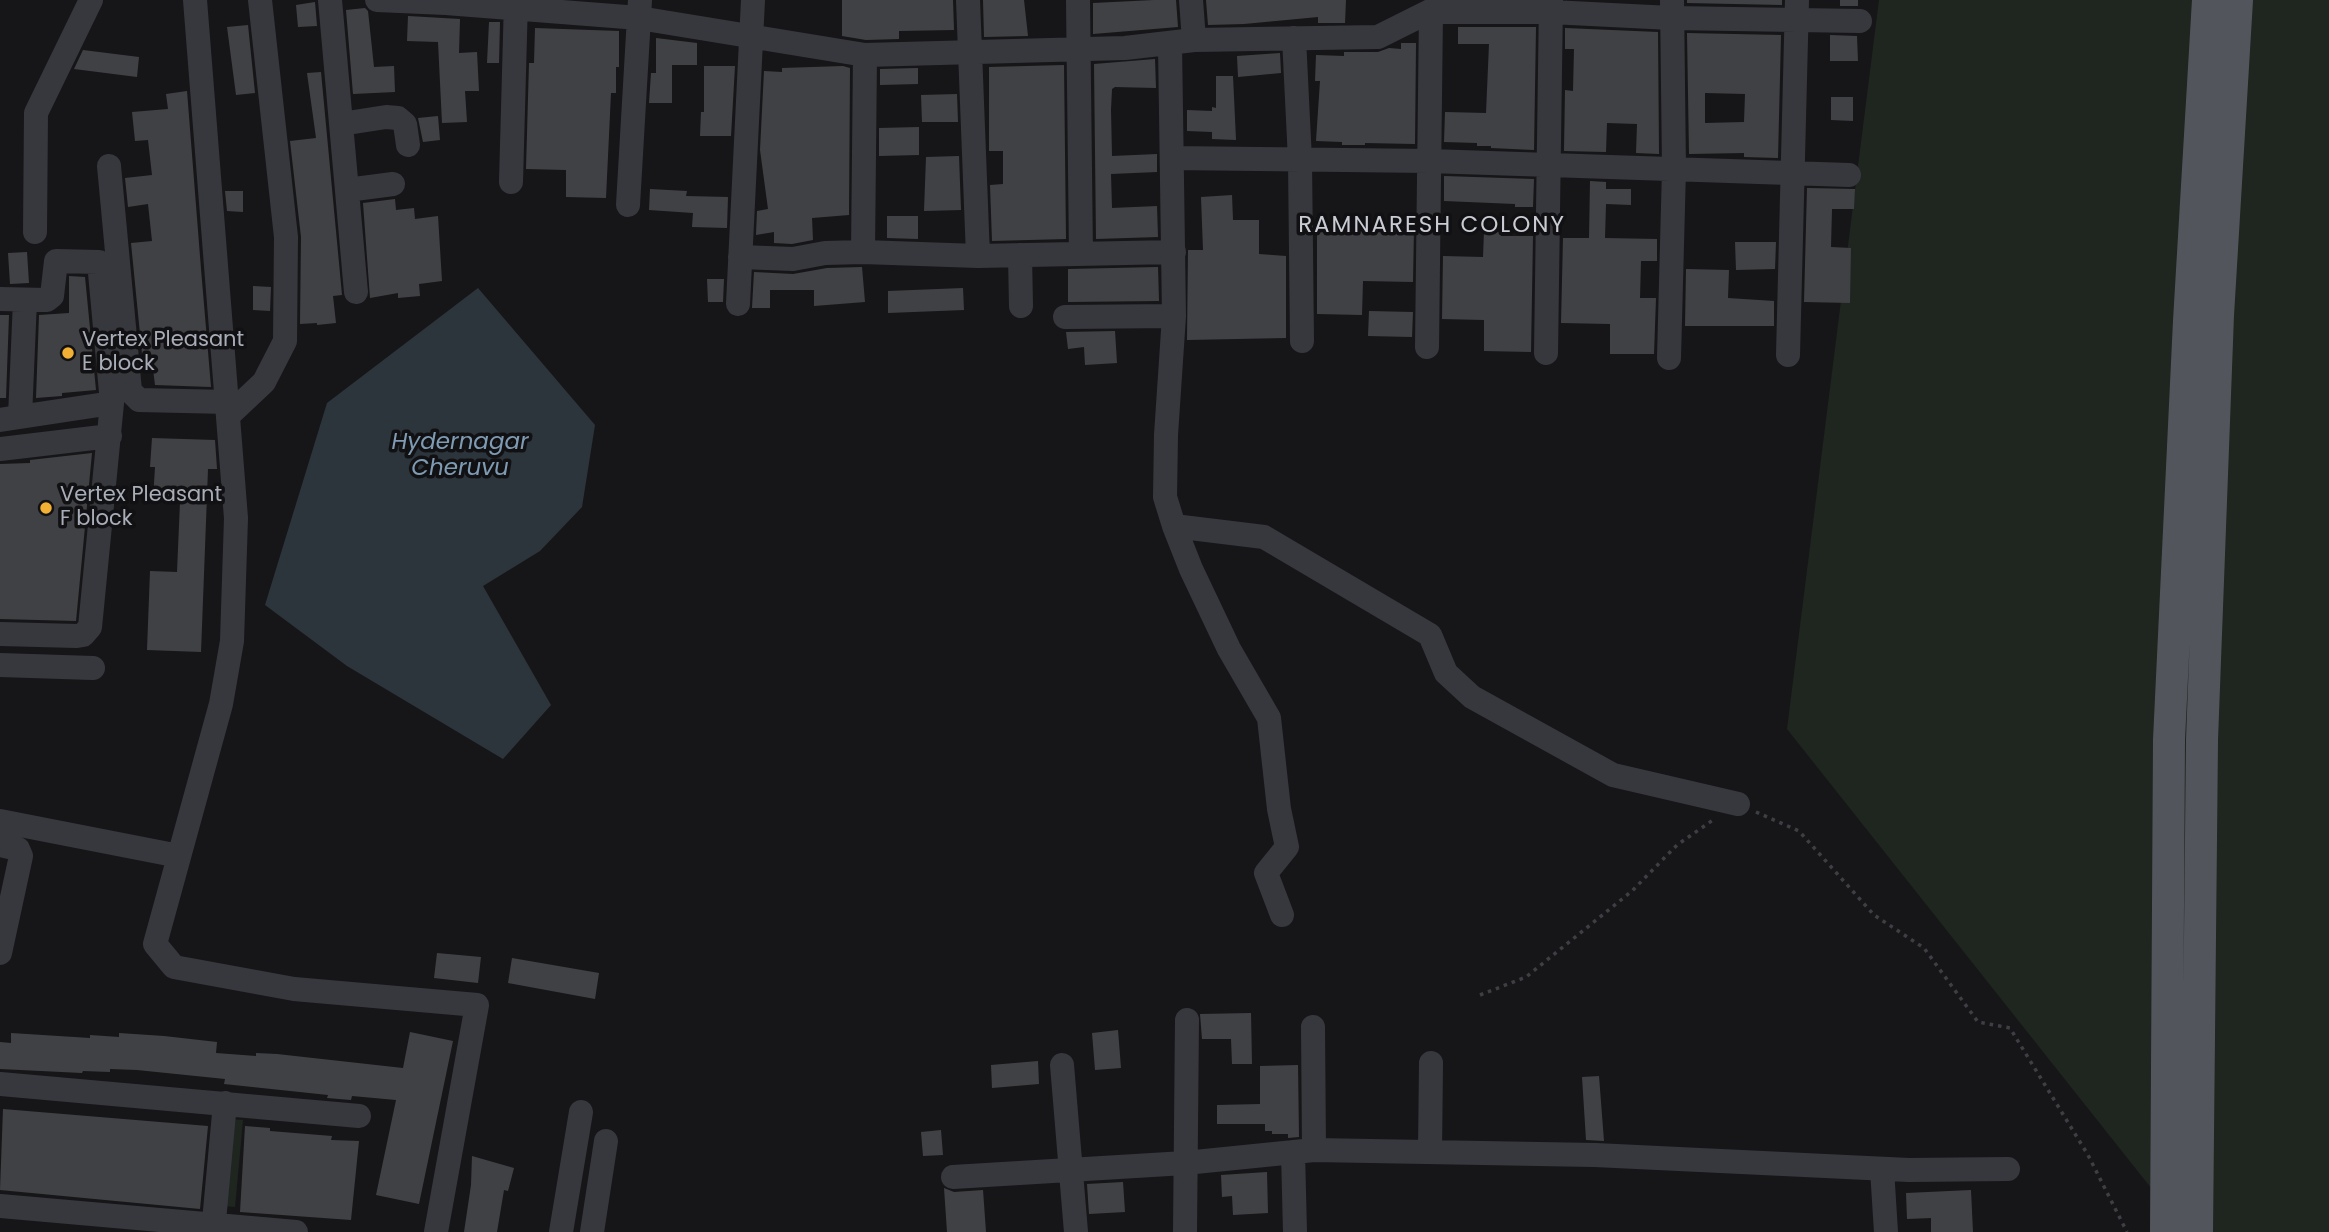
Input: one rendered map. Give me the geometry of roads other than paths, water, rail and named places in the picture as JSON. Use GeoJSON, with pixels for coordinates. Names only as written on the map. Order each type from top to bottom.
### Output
{"type":"FeatureCollection","features":[{"type":"Feature","properties":{"kind":"main road"},"geometry":{"type":"LineString","coordinates":[[2166,1232],[2169,740],[2208,0]]}},
{"type":"Feature","properties":{"kind":"main road"},"geometry":{"type":"LineString","coordinates":[[2197,1232],[2202,740],[2218,315],[2237,0]]}},
{"type":"Feature","properties":{"kind":"main road"},"geometry":{"type":"LineString","coordinates":[[2169,740],[2202,740]]}},
{"type":"Feature","properties":{"kind":"street"},"geometry":{"type":"LineString","coordinates":[[35,232],[37,113],[91,0]]}},
{"type":"Feature","properties":{"kind":"street"},"geometry":{"type":"LineString","coordinates":[[195,0],[236,518],[232,641],[222,704],[155,944],[174,967],[294,989],[477,1005],[436,1232]]}},
{"type":"Feature","properties":{"kind":"street"},"geometry":{"type":"LineString","coordinates":[[109,166],[130,391],[139,400],[228,408],[264,382],[285,341],[286,237],[260,0]]}},
{"type":"Feature","properties":{"kind":"street"},"geometry":{"type":"LineString","coordinates":[[330,0],[356,292]]}},
{"type":"Feature","properties":{"kind":"street"},"geometry":{"type":"LineString","coordinates":[[377,0],[640,9],[752,35],[865,55],[1170,44],[1194,40],[1378,37],[1442,6],[1797,10],[1860,20]]}},
{"type":"Feature","properties":{"kind":"street"},"geometry":{"type":"LineString","coordinates":[[738,304],[753,0]]}},
{"type":"Feature","properties":{"kind":"street"},"geometry":{"type":"LineString","coordinates":[[968,0],[978,256]]}},
{"type":"Feature","properties":{"kind":"street"},"geometry":{"type":"LineString","coordinates":[[1078,0],[1081,254]]}},
{"type":"Feature","properties":{"kind":"street"},"geometry":{"type":"LineString","coordinates":[[1191,0],[1194,40]]}},
{"type":"Feature","properties":{"kind":"street"},"geometry":{"type":"LineString","coordinates":[[511,182],[516,4]]}},
{"type":"Feature","properties":{"kind":"street"},"geometry":{"type":"LineString","coordinates":[[1427,347],[1430,161],[1442,6]]}},
{"type":"Feature","properties":{"kind":"street"},"geometry":{"type":"LineString","coordinates":[[1546,353],[1551,6]]}},
{"type":"Feature","properties":{"kind":"street"},"geometry":{"type":"LineString","coordinates":[[628,205],[640,9]]}},
{"type":"Feature","properties":{"kind":"street"},"geometry":{"type":"LineString","coordinates":[[1670,358],[1674,169],[1672,9]]}},
{"type":"Feature","properties":{"kind":"street"},"geometry":{"type":"LineString","coordinates":[[1788,355],[1797,10]]}},
{"type":"Feature","properties":{"kind":"street"},"geometry":{"type":"LineString","coordinates":[[1294,38],[1300,160],[1302,341]]}},
{"type":"Feature","properties":{"kind":"street"},"geometry":{"type":"LineString","coordinates":[[1170,44],[1174,316],[1165,496],[1191,569],[1229,649],[1269,718],[1279,809],[1287,848],[1266,873],[1282,915]]}},
{"type":"Feature","properties":{"kind":"street"},"geometry":{"type":"LineString","coordinates":[[863,252],[865,55]]}},
{"type":"Feature","properties":{"kind":"street"},"geometry":{"type":"LineString","coordinates":[[341,124],[386,117],[398,118],[405,124],[408,145]]}},
{"type":"Feature","properties":{"kind":"street"},"geometry":{"type":"LineString","coordinates":[[1172,158],[1430,161],[1849,175]]}},
{"type":"Feature","properties":{"kind":"street"},"geometry":{"type":"LineString","coordinates":[[347,190],[393,184]]}},
{"type":"Feature","properties":{"kind":"street"},"geometry":{"type":"LineString","coordinates":[[740,257],[793,259],[825,253],[863,252],[978,256],[1174,252]]}},
{"type":"Feature","properties":{"kind":"street"},"geometry":{"type":"LineString","coordinates":[[1020,255],[1021,306]]}},
{"type":"Feature","properties":{"kind":"street"},"geometry":{"type":"LineString","coordinates":[[0,299],[51,299],[56,261],[99,262],[112,403],[90,627],[83,635],[78,636],[0,634]]}},
{"type":"Feature","properties":{"kind":"street"},"geometry":{"type":"LineString","coordinates":[[25,300],[10,419],[112,403]]}},
{"type":"Feature","properties":{"kind":"street"},"geometry":{"type":"LineString","coordinates":[[1065,317],[1174,316]]}},
{"type":"Feature","properties":{"kind":"street"},"geometry":{"type":"LineString","coordinates":[[0,449],[110,436]]}},
{"type":"Feature","properties":{"kind":"street"},"geometry":{"type":"LineString","coordinates":[[1174,526],[1264,537],[1430,635],[1446,673],[1472,697],[1613,775],[1738,804]]}},
{"type":"Feature","properties":{"kind":"street"},"geometry":{"type":"LineString","coordinates":[[0,665],[93,667]]}},
{"type":"Feature","properties":{"kind":"street"},"geometry":{"type":"LineString","coordinates":[[0,821],[179,856]]}},
{"type":"Feature","properties":{"kind":"street"},"geometry":{"type":"LineString","coordinates":[[0,845],[18,849],[21,856],[0,953]]}},
{"type":"Feature","properties":{"kind":"street"},"geometry":{"type":"LineString","coordinates":[[1185,1232],[1187,1020]]}},
{"type":"Feature","properties":{"kind":"street"},"geometry":{"type":"LineString","coordinates":[[1295,1232],[1304,1151],[1312,1027]]}},
{"type":"Feature","properties":{"kind":"street"},"geometry":{"type":"LineString","coordinates":[[1430,1152],[1432,1062]]}},
{"type":"Feature","properties":{"kind":"street"},"geometry":{"type":"LineString","coordinates":[[1062,1065],[1076,1232]]}},
{"type":"Feature","properties":{"kind":"street"},"geometry":{"type":"LineString","coordinates":[[0,1084],[359,1116]]}},
{"type":"Feature","properties":{"kind":"street"},"geometry":{"type":"LineString","coordinates":[[213,1228],[225,1103]]}},
{"type":"Feature","properties":{"kind":"street"},"geometry":{"type":"LineString","coordinates":[[561,1232],[582,1112]]}},
{"type":"Feature","properties":{"kind":"street"},"geometry":{"type":"LineString","coordinates":[[592,1232],[606,1141]]}},
{"type":"Feature","properties":{"kind":"street"},"geometry":{"type":"LineString","coordinates":[[953,1177],[1185,1163],[1304,1151],[1595,1156],[1882,1169],[2008,1169]]}},
{"type":"Feature","properties":{"kind":"street"},"geometry":{"type":"LineString","coordinates":[[1882,1169],[1886,1232]]}},
{"type":"Feature","properties":{"kind":"street"},"geometry":{"type":"LineString","coordinates":[[0,1206],[213,1228],[296,1232]]}},
{"type":"Feature","properties":{"kind":"water","name":"Hydernagar Cheruvu"},"geometry":{"type":"Polygon","coordinates":[[[478,288],[595,425],[582,507],[540,551],[483,586],[551,705],[503,759],[347,666],[265,605],[327,403],[478,288]]]}},
{"type":"Feature","properties":{"kind":"place","name":"Vertex Pleasant E block"},"geometry":{"type":"Point","coordinates":[68,353]}},
{"type":"Feature","properties":{"kind":"place","name":"Vertex Pleasant F block"},"geometry":{"type":"Point","coordinates":[46,508]}},
{"type":"Feature","properties":{"kind":"district","name":"RAMNARESH COLONY"},"geometry":{"type":"Point","coordinates":[1432,226]}}]}
